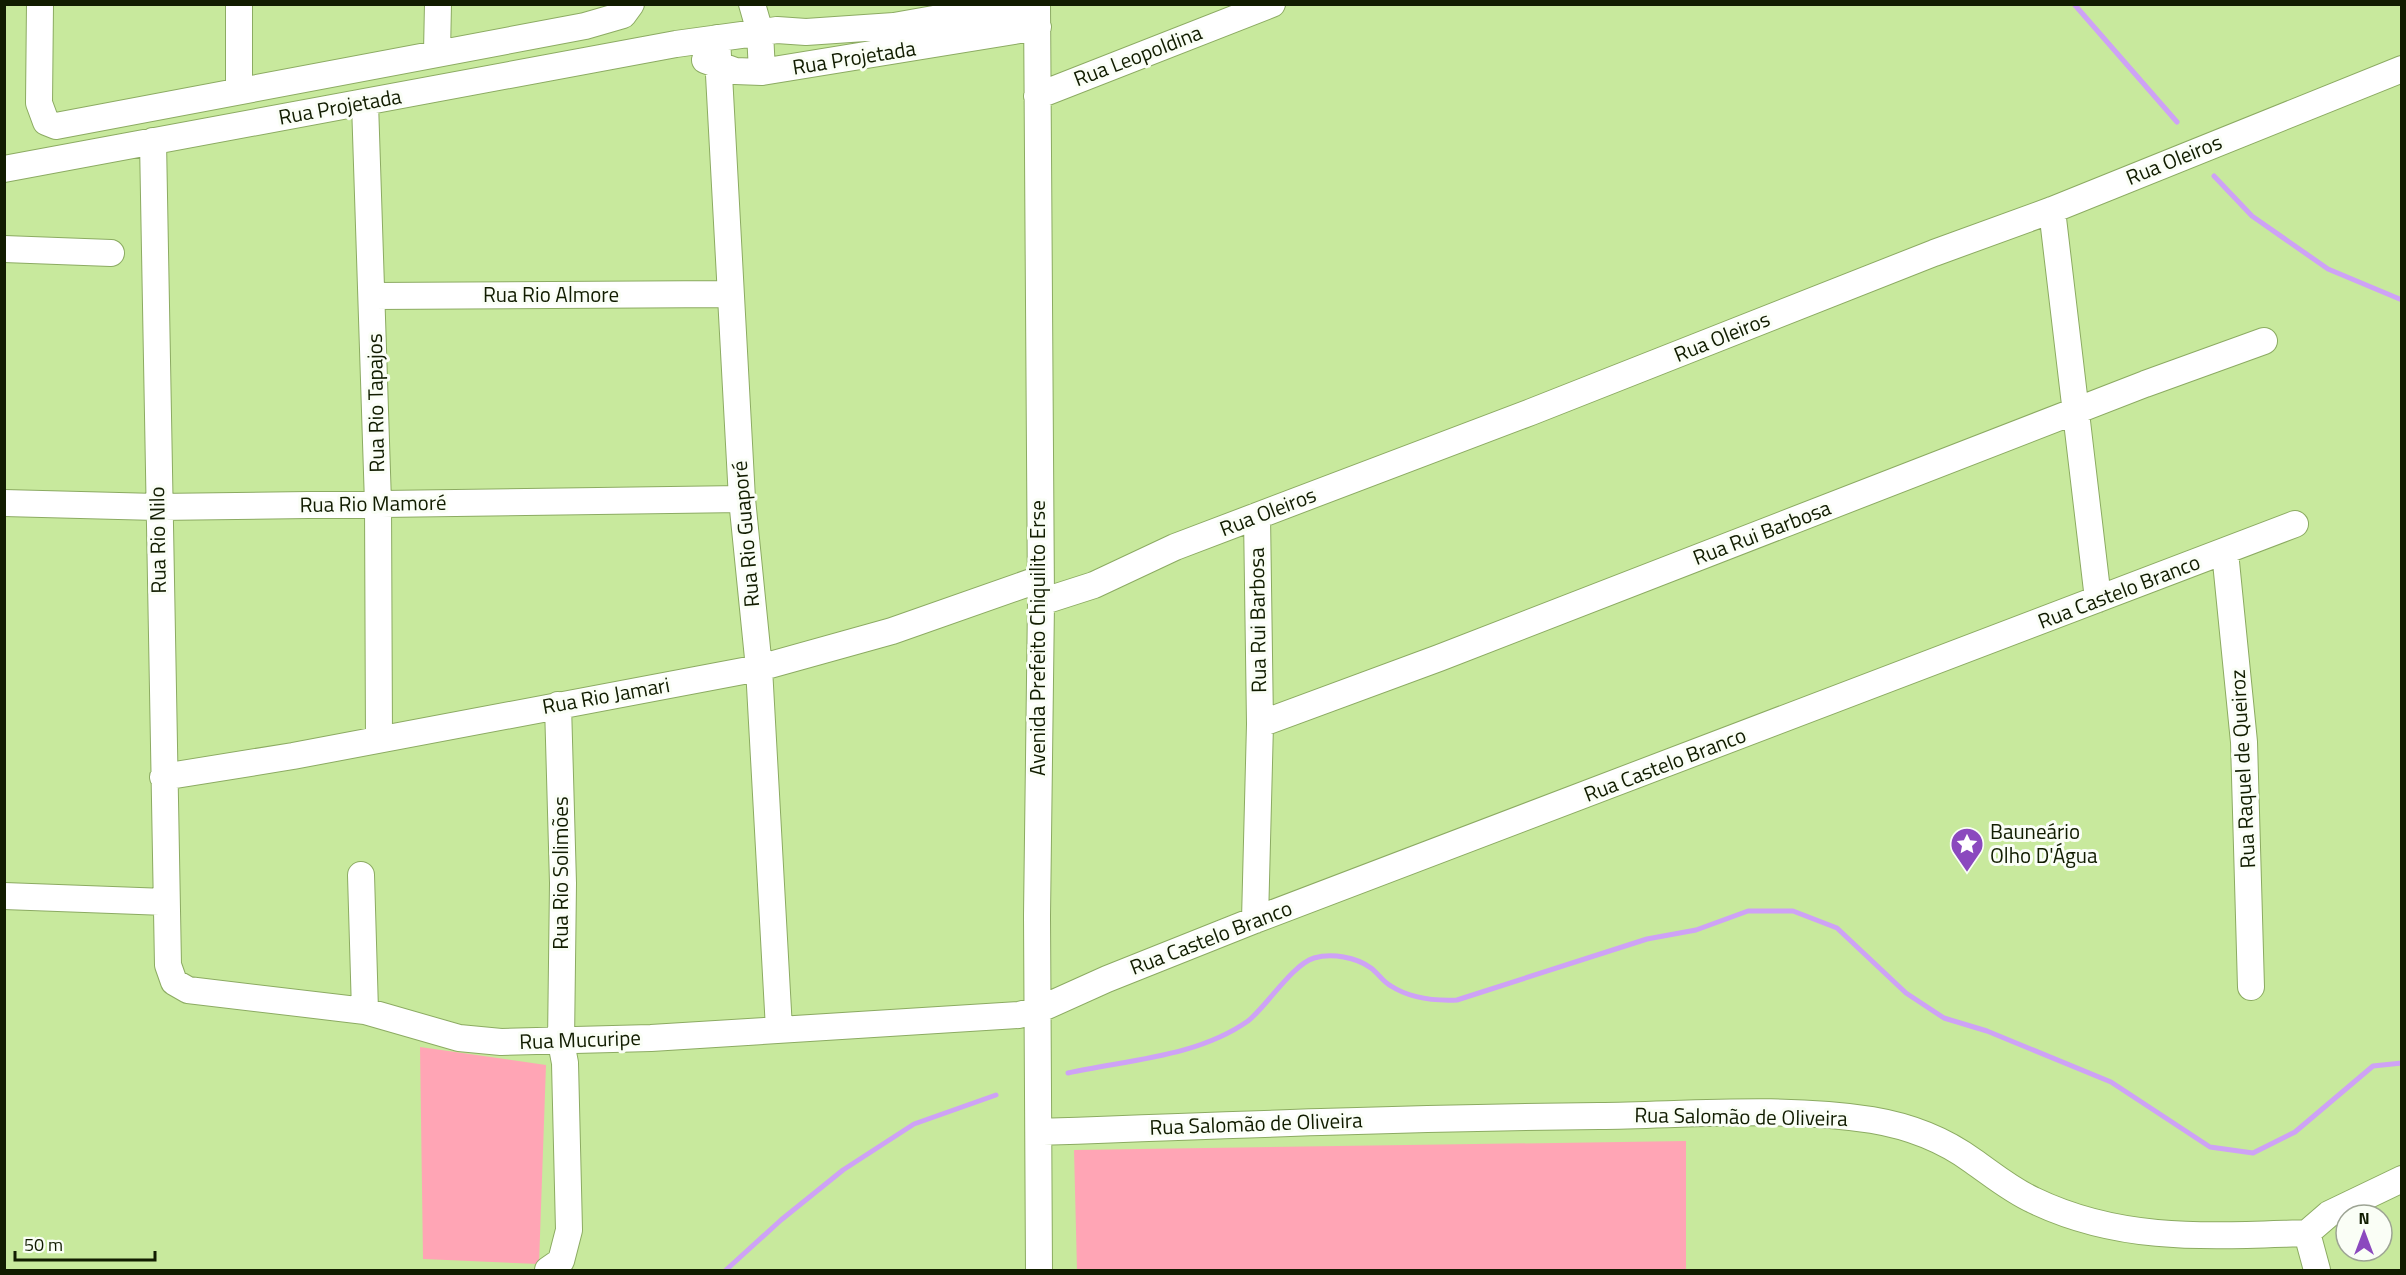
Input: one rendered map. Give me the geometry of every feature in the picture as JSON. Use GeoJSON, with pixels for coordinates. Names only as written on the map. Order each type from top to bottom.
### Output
{"type":"FeatureCollection","features":[{"type":"Feature","properties":{"kind":"street"},"geometry":{"type":"LineString","coordinates":[[40,4],[39,103],[41,116],[51,125],[612,20],[623,15],[631,4]]}},
{"type":"Feature","properties":{"kind":"street"},"geometry":{"type":"LineString","coordinates":[[239,4],[239,91]]}},
{"type":"Feature","properties":{"kind":"street"},"geometry":{"type":"LineString","coordinates":[[437,52],[438,4]]}},
{"type":"Feature","properties":{"kind":"street"},"geometry":{"type":"LineString","coordinates":[[752,4],[760,32],[762,72]]}},
{"type":"Feature","properties":{"kind":"street","name":"Rua Projetada"},"geometry":{"type":"LineString","coordinates":[[4,169],[676,44],[760,32],[894,26],[1019,4]]}},
{"type":"Feature","properties":{"kind":"street","name":"Rua Leopoldina"},"geometry":{"type":"LineString","coordinates":[[1037,96],[1272,4]]}},
{"type":"Feature","properties":{"kind":"street","name":"Rua Projetada"},"geometry":{"type":"LineString","coordinates":[[676,44],[720,67],[735,71],[762,72],[1038,16]]}},
{"type":"Feature","properties":{"kind":"street","name":"Avenida Prefeito Chiquilito Erse"},"geometry":{"type":"LineString","coordinates":[[1038,16],[1041,590],[1038,701],[1039,1270]]}},
{"type":"Feature","properties":{"kind":"street","name":"Rua Rio Guaporé"},"geometry":{"type":"LineString","coordinates":[[717,38],[742,499],[759,668],[779,1029]]}},
{"type":"Feature","properties":{"kind":"street","name":"Rua Oleiros"},"geometry":{"type":"LineString","coordinates":[[1041,590],[1094,585],[1175,547],[1531,412],[1934,253],[2052,210],[2402,69]]}},
{"type":"Feature","properties":{"kind":"street","name":"Rua Rio Tapajos"},"geometry":{"type":"LineString","coordinates":[[365,103],[378,503],[379,739]]}},
{"type":"Feature","properties":{"kind":"street","name":"Rua Rio Nilo"},"geometry":{"type":"LineString","coordinates":[[153,141],[157,507],[168,939]]}},
{"type":"Feature","properties":{"kind":"street"},"geometry":{"type":"LineString","coordinates":[[2052,210],[2098,599]]}},
{"type":"Feature","properties":{"kind":"street"},"geometry":{"type":"LineString","coordinates":[[4,249],[111,253]]}},
{"type":"Feature","properties":{"kind":"street","name":"Rua Rio Almore"},"geometry":{"type":"LineString","coordinates":[[373,296],[730,294]]}},
{"type":"Feature","properties":{"kind":"street","name":"Rua Rui Barbosa"},"geometry":{"type":"LineString","coordinates":[[1260,724],[1494,637],[2076,410],[2264,341]]}},
{"type":"Feature","properties":{"kind":"street","name":"Rua Rio Mamoré"},"geometry":{"type":"LineString","coordinates":[[4,503],[157,507],[742,499]]}},
{"type":"Feature","properties":{"kind":"street","name":"Rua Rui Barbosa"},"geometry":{"type":"LineString","coordinates":[[1255,920],[1260,724],[1257,516]]}},
{"type":"Feature","properties":{"kind":"street","name":"Rua Castelo Branco"},"geometry":{"type":"LineString","coordinates":[[1038,1010],[1107,979],[1255,920],[2295,524]]}},
{"type":"Feature","properties":{"kind":"street","name":"Rua Raquel de Queiroz"},"geometry":{"type":"LineString","coordinates":[[2225,552],[2244,742],[2251,987]]}},
{"type":"Feature","properties":{"kind":"street","name":"Rua Rio Jamari"},"geometry":{"type":"LineString","coordinates":[[163,777],[293,756],[759,668],[1041,590]]}},
{"type":"Feature","properties":{"kind":"street","name":"Rua Rio Solimões"},"geometry":{"type":"LineString","coordinates":[[548,1270],[561,1261],[569,1230],[566,1063],[561,1042],[563,883],[558,705]]}},
{"type":"Feature","properties":{"kind":"street"},"geometry":{"type":"LineString","coordinates":[[361,875],[365,1011]]}},
{"type":"Feature","properties":{"kind":"street"},"geometry":{"type":"LineString","coordinates":[[4,896],[166,902]]}},
{"type":"Feature","properties":{"kind":"street","name":"Rua Mucuripe"},"geometry":{"type":"LineString","coordinates":[[168,939],[170,976],[181,987],[236,997],[365,1011],[459,1038],[501,1042],[561,1042],[974,1019],[1038,1010]]}},
{"type":"Feature","properties":{"kind":"street","name":"Rua Salomão de Oliveira"},"geometry":{"type":"LineString","coordinates":[[1039,1132],[1557,1116],[1744,1113],[1833,1116],[1873,1120],[1924,1133],[1972,1160],[2019,1194],[2085,1221],[2158,1235],[2307,1233]]}},
{"type":"Feature","properties":{"kind":"street"},"geometry":{"type":"LineString","coordinates":[[2317,1270],[2307,1233],[2329,1214],[2402,1179]]}},
{"type":"Feature","properties":{"kind":"shaded area"},"geometry":{"type":"Polygon","coordinates":[[[420,1047],[546,1065],[539,1264],[423,1259],[420,1047]]]}},
{"type":"Feature","properties":{"kind":"shaded area"},"geometry":{"type":"Polygon","coordinates":[[[1686,1141],[1686,1270],[1077,1270],[1074,1150],[1686,1141]]]}},
{"type":"Feature","properties":{"kind":"waterway"},"geometry":{"type":"LineString","coordinates":[[2074,4],[2177,122]]}},
{"type":"Feature","properties":{"kind":"waterway"},"geometry":{"type":"LineString","coordinates":[[2214,176],[2252,216],[2328,269],[2402,300]]}},
{"type":"Feature","properties":{"kind":"waterway"},"geometry":{"type":"LineString","coordinates":[[1068,1073],[1161,1056],[1228,1033],[1255,1015],[1288,977],[1314,958],[1336,956],[1351,959],[1365,964],[1388,984],[1407,994],[1431,999],[1457,1000],[1647,939],[1696,930],[1748,911],[1793,911],[1837,928],[1906,993],[1944,1018],[1987,1031],[2111,1082],[2210,1147],[2253,1153],[2295,1132],[2373,1066],[2402,1063]]}},
{"type":"Feature","properties":{"kind":"waterway"},"geometry":{"type":"LineString","coordinates":[[726,1270],[781,1220],[843,1170],[914,1124],[996,1095]]}},
{"type":"Feature","properties":{"kind":"place","name":"Bauneário Olho D'Água"},"geometry":{"type":"Point","coordinates":[1967,873]}}]}
